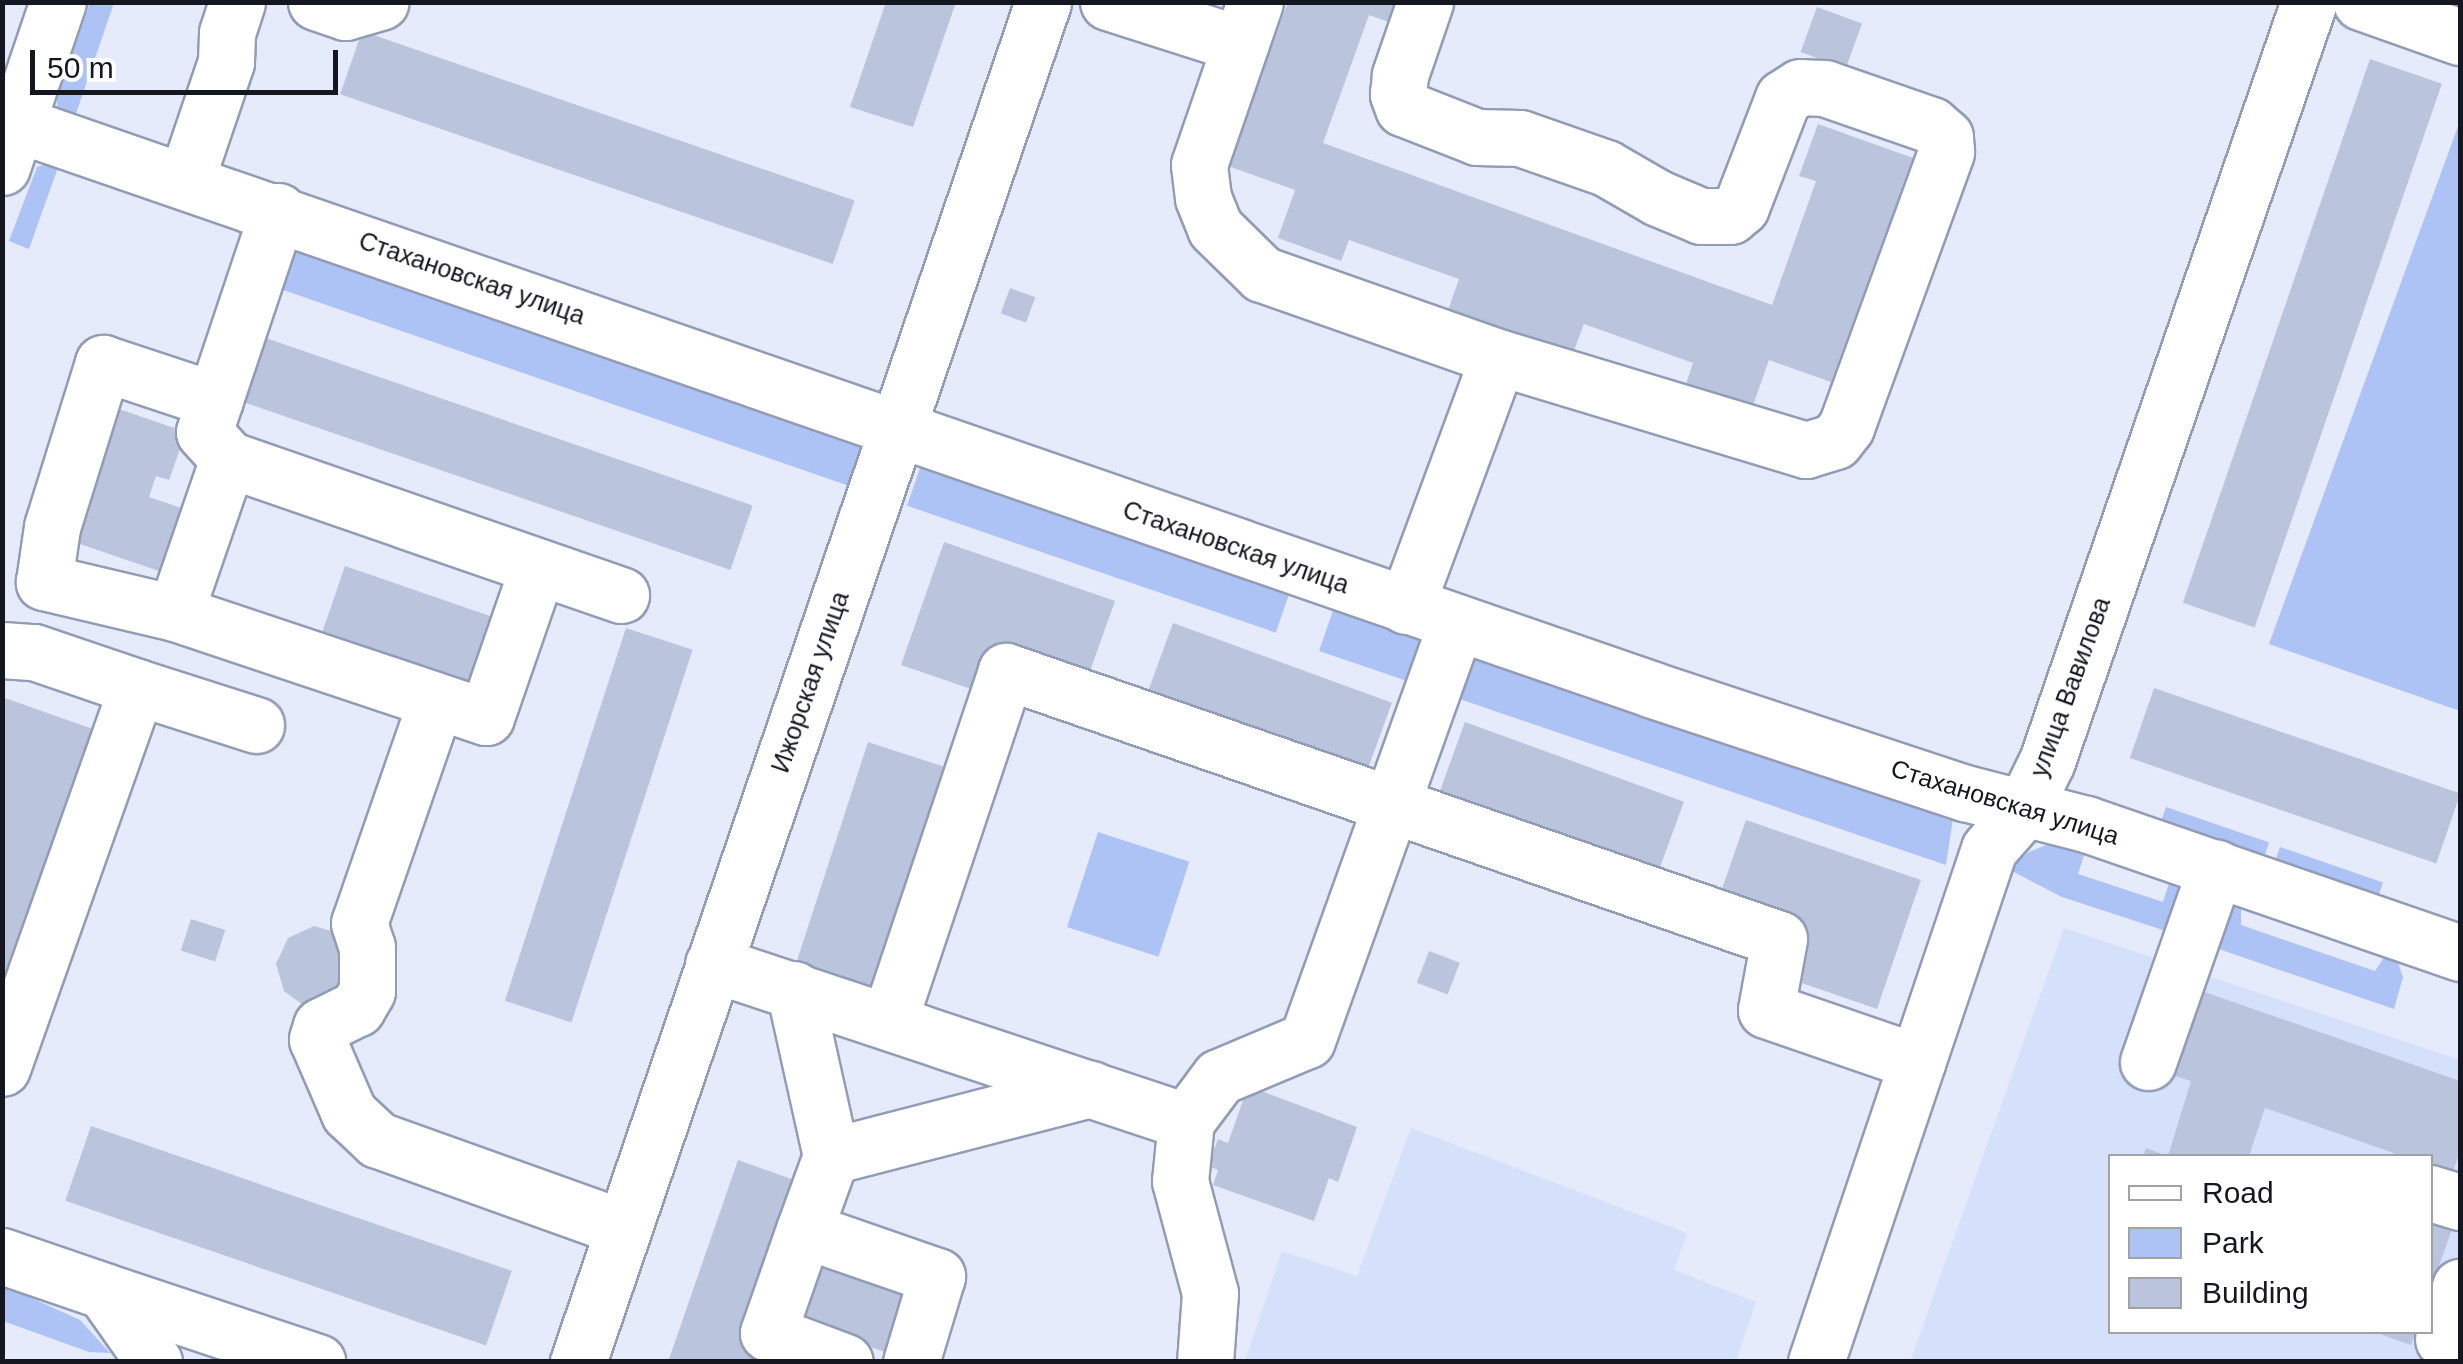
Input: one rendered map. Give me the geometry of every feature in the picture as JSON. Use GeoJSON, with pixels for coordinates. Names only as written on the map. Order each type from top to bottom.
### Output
{"type":"FeatureCollection","features":[{"type":"Feature","properties":{"kind":"street"},"geometry":{"type":"LineString","coordinates":[[10,145],[58,2]]}},
{"type":"Feature","properties":{"kind":"street"},"geometry":{"type":"LineString","coordinates":[[186,180],[226,62],[227,33],[237,2]]}},
{"type":"Feature","properties":{"kind":"street"},"geometry":{"type":"LineString","coordinates":[[316,2],[345,12],[381,2]]}},
{"type":"Feature","properties":{"kind":"street","name":"Ижорская улица"},"geometry":{"type":"LineString","coordinates":[[578,1362],[1042,2]]}},
{"type":"Feature","properties":{"kind":"street"},"geometry":{"type":"LineString","coordinates":[[1108,2],[1247,23],[1199,165],[1203,198],[1215,228],[1236,253],[1262,274],[1498,357],[1806,450],[1823,448],[1846,427],[1946,152],[1945,137],[1931,126],[1825,88],[1800,86],[1784,98],[1741,207],[1730,216],[1702,216],[1658,198],[1606,168],[1520,138],[1477,137],[1403,108],[1398,94],[1400,75],[1426,2]]}},
{"type":"Feature","properties":{"kind":"street","name":"улица Вавилова"},"geometry":{"type":"LineString","coordinates":[[1816,1362],[1989,849],[2023,810],[2047,761],[2309,2]]}},
{"type":"Feature","properties":{"kind":"street"},"geometry":{"type":"LineString","coordinates":[[2361,2],[2460,37]]}},
{"type":"Feature","properties":{"kind":"street","name":"Стахановская улица"},"geometry":{"type":"LineString","coordinates":[[10,145],[186,180],[1431,615],[2023,810],[2086,824],[2460,952]]}},
{"type":"Feature","properties":{"kind":"street"},"geometry":{"type":"LineString","coordinates":[[278,211],[204,432],[228,459],[292,505],[538,567],[620,595]]}},
{"type":"Feature","properties":{"kind":"street"},"geometry":{"type":"LineString","coordinates":[[1205,1362],[1210,1294],[1180,1182],[1186,1121],[1218,1077],[1307,1040],[1393,804],[1431,615],[1498,357]]}},
{"type":"Feature","properties":{"kind":"street"},"geometry":{"type":"LineString","coordinates":[[215,400],[103,362],[52,528],[23,581],[175,613],[435,704],[486,717],[538,567]]}},
{"type":"Feature","properties":{"kind":"street"},"geometry":{"type":"LineString","coordinates":[[175,613],[228,459]]}},
{"type":"Feature","properties":{"kind":"street"},"geometry":{"type":"LineString","coordinates":[[4,657],[34,652],[256,725]]}},
{"type":"Feature","properties":{"kind":"street"},"geometry":{"type":"LineString","coordinates":[[889,1021],[1006,671],[1779,939],[1766,1010],[1917,1062]]}},
{"type":"Feature","properties":{"kind":"street"},"geometry":{"type":"LineString","coordinates":[[2,1068],[137,687]]}},
{"type":"Feature","properties":{"kind":"street"},"geometry":{"type":"LineString","coordinates":[[435,704],[359,923],[367,947],[367,991],[357,1008],[321,1026],[317,1039],[349,1113],[378,1140],[624,1228]]}},
{"type":"Feature","properties":{"kind":"street"},"geometry":{"type":"LineString","coordinates":[[2148,1062],[2216,868]]}},
{"type":"Feature","properties":{"kind":"street"},"geometry":{"type":"LineString","coordinates":[[713,964],[1186,1121]]}},
{"type":"Feature","properties":{"kind":"street"},"geometry":{"type":"LineString","coordinates":[[794,989],[831,1156],[768,1333],[845,1362]]}},
{"type":"Feature","properties":{"kind":"street"},"geometry":{"type":"LineString","coordinates":[[831,1156],[1091,1089]]}},
{"type":"Feature","properties":{"kind":"street"},"geometry":{"type":"LineString","coordinates":[[2433,1193],[2460,1202]]}},
{"type":"Feature","properties":{"kind":"street"},"geometry":{"type":"LineString","coordinates":[[804,1230],[937,1276],[911,1362]]}},
{"type":"Feature","properties":{"kind":"street"},"geometry":{"type":"LineString","coordinates":[[2,1256],[318,1362]]}},
{"type":"Feature","properties":{"kind":"street"},"geometry":{"type":"LineString","coordinates":[[2443,1338],[2460,1288]]}},
{"type":"Feature","properties":{"kind":"street"},"geometry":{"type":"LineString","coordinates":[[104,1292],[154,1362]]}},
{"type":"Feature","properties":{"kind":"shaded area"},"geometry":{"type":"Polygon","coordinates":[[[2064,928],[2460,1060],[2460,1361],[1910,1362],[2064,928]]]}},
{"type":"Feature","properties":{"kind":"shaded area"},"geometry":{"type":"Polygon","coordinates":[[[1411,1128],[1687,1233],[1674,1270],[1756,1302],[1736,1361],[1245,1361],[1282,1251],[1357,1276],[1411,1128]]]}},
{"type":"Feature","properties":{"kind":"green space"},"geometry":{"type":"Polygon","coordinates":[[[90,3],[114,3],[71,128],[57,115],[57,99],[90,3]]]}},
{"type":"Feature","properties":{"kind":"green space"},"geometry":{"type":"Polygon","coordinates":[[[2460,121],[2460,711],[2269,644],[2460,121]]]}},
{"type":"Feature","properties":{"kind":"green space"},"geometry":{"type":"Polygon","coordinates":[[[61,159],[29,249],[9,241],[37,167],[61,159]]]}},
{"type":"Feature","properties":{"kind":"green space"},"geometry":{"type":"Polygon","coordinates":[[[285,242],[863,433],[864,491],[266,284],[285,242]]]}},
{"type":"Feature","properties":{"kind":"green space"},"geometry":{"type":"Polygon","coordinates":[[[921,465],[1290,592],[1276,633],[907,506],[921,465]]]}},
{"type":"Feature","properties":{"kind":"green space"},"geometry":{"type":"Polygon","coordinates":[[[1335,605],[1417,632],[1421,646],[1419,685],[1319,651],[1335,605]]]}},
{"type":"Feature","properties":{"kind":"green space"},"geometry":{"type":"Polygon","coordinates":[[[1479,654],[1953,818],[1946,865],[1448,695],[1468,662],[1479,654]]]}},
{"type":"Feature","properties":{"kind":"green space"},"geometry":{"type":"Polygon","coordinates":[[[2166,807],[2269,842],[2263,860],[2160,825],[2166,807]]]}},
{"type":"Feature","properties":{"kind":"green space"},"geometry":{"type":"Polygon","coordinates":[[[1098,832],[1189,862],[1158,957],[1067,927],[1098,832]]]}},
{"type":"Feature","properties":{"kind":"green space"},"geometry":{"type":"Polygon","coordinates":[[[2058,840],[2087,846],[2078,874],[2163,902],[2172,874],[2183,900],[2172,933],[2062,897],[2008,869],[2029,852],[2058,840]]]}},
{"type":"Feature","properties":{"kind":"green space"},"geometry":{"type":"Polygon","coordinates":[[[2280,847],[2383,882],[2377,900],[2274,865],[2280,847]]]}},
{"type":"Feature","properties":{"kind":"green space"},"geometry":{"type":"Polygon","coordinates":[[[2241,900],[2241,925],[2375,971],[2389,950],[2394,952],[2403,977],[2394,1009],[2204,944],[2215,909],[2241,900]]]}},
{"type":"Feature","properties":{"kind":"green space"},"geometry":{"type":"Polygon","coordinates":[[[3,1285],[80,1320],[110,1353],[89,1352],[3,1321],[3,1285]]]}},
{"type":"Feature","properties":{"kind":"building"},"geometry":{"type":"Polygon","coordinates":[[[886,2],[956,2],[913,127],[850,107],[886,2]]]}},
{"type":"Feature","properties":{"kind":"building"},"geometry":{"type":"Polygon","coordinates":[[[1288,2],[1397,2],[1389,22],[1369,15],[1323,143],[1772,305],[1816,181],[1799,176],[1818,124],[1913,158],[1831,382],[1769,360],[1752,408],[1686,384],[1693,363],[1584,324],[1570,361],[1446,316],[1459,279],[1349,240],[1341,261],[1278,238],[1295,190],[1228,166],[1288,2]]]}},
{"type":"Feature","properties":{"kind":"building"},"geometry":{"type":"Polygon","coordinates":[[[1817,7],[1862,23],[1846,69],[1801,52],[1817,7]]]}},
{"type":"Feature","properties":{"kind":"building"},"geometry":{"type":"Polygon","coordinates":[[[362,31],[855,201],[833,264],[340,94],[362,31]]]}},
{"type":"Feature","properties":{"kind":"building"},"geometry":{"type":"Polygon","coordinates":[[[2370,59],[2442,84],[2255,627],[2183,603],[2370,59]]]}},
{"type":"Feature","properties":{"kind":"building"},"geometry":{"type":"Polygon","coordinates":[[[1010,288],[1035,297],[1026,323],[1001,313],[1010,288]]]}},
{"type":"Feature","properties":{"kind":"building"},"geometry":{"type":"Polygon","coordinates":[[[260,336],[753,506],[730,570],[238,400],[260,336]]]}},
{"type":"Feature","properties":{"kind":"building"},"geometry":{"type":"Polygon","coordinates":[[[116,408],[186,432],[169,480],[156,476],[149,497],[184,509],[162,572],[71,541],[116,408]]]}},
{"type":"Feature","properties":{"kind":"building"},"geometry":{"type":"Polygon","coordinates":[[[944,542],[1115,601],[1086,682],[980,692],[901,665],[944,542]]]}},
{"type":"Feature","properties":{"kind":"building"},"geometry":{"type":"Polygon","coordinates":[[[345,566],[504,621],[477,699],[318,644],[345,566]]]}},
{"type":"Feature","properties":{"kind":"building"},"geometry":{"type":"Polygon","coordinates":[[[1173,623],[1392,703],[1364,780],[1145,700],[1173,623]]]}},
{"type":"Feature","properties":{"kind":"building"},"geometry":{"type":"Polygon","coordinates":[[[626,628],[693,650],[571,1022],[505,1001],[626,628]]]}},
{"type":"Feature","properties":{"kind":"building"},"geometry":{"type":"Polygon","coordinates":[[[2154,688],[2460,793],[2436,863],[2130,758],[2154,688]]]}},
{"type":"Feature","properties":{"kind":"building"},"geometry":{"type":"Polygon","coordinates":[[[5,698],[104,733],[2,1018],[2,706],[5,698]]]}},
{"type":"Feature","properties":{"kind":"building"},"geometry":{"type":"Polygon","coordinates":[[[1465,722],[1684,802],[1655,882],[1436,802],[1465,722]]]}},
{"type":"Feature","properties":{"kind":"building"},"geometry":{"type":"Polygon","coordinates":[[[868,742],[956,771],[884,995],[795,966],[868,742]]]}},
{"type":"Feature","properties":{"kind":"building"},"geometry":{"type":"Polygon","coordinates":[[[1746,820],[1921,880],[1877,1009],[1793,980],[1809,932],[1718,900],[1746,820]]]}},
{"type":"Feature","properties":{"kind":"building"},"geometry":{"type":"Polygon","coordinates":[[[191,919],[225,930],[215,962],[181,950],[191,919]]]}},
{"type":"Feature","properties":{"kind":"building"},"geometry":{"type":"Polygon","coordinates":[[[314,926],[341,934],[355,985],[307,1008],[284,991],[276,964],[288,938],[314,926]]]}},
{"type":"Feature","properties":{"kind":"building"},"geometry":{"type":"Polygon","coordinates":[[[1429,951],[1460,963],[1448,995],[1417,983],[1429,951]]]}},
{"type":"Feature","properties":{"kind":"building"},"geometry":{"type":"Polygon","coordinates":[[[2196,989],[2460,1081],[2460,1151],[2452,1174],[2433,1167],[2433,1154],[2396,1154],[2265,1108],[2250,1154],[2169,1154],[2191,1081],[2166,1073],[2196,989]]]}},
{"type":"Feature","properties":{"kind":"building"},"geometry":{"type":"Polygon","coordinates":[[[1248,1086],[1357,1127],[1338,1182],[1329,1178],[1314,1221],[1213,1185],[1218,1170],[1208,1166],[1218,1139],[1228,1143],[1248,1086]]]}},
{"type":"Feature","properties":{"kind":"building"},"geometry":{"type":"Polygon","coordinates":[[[91,1126],[512,1271],[486,1346],[65,1201],[91,1126]]]}},
{"type":"Feature","properties":{"kind":"building"},"geometry":{"type":"Polygon","coordinates":[[[738,1160],[800,1182],[745,1338],[809,1362],[668,1362],[738,1160]]]}},
{"type":"Feature","properties":{"kind":"building"},"geometry":{"type":"Polygon","coordinates":[[[2433,1210],[2456,1218],[2433,1282],[2433,1210]]]}},
{"type":"Feature","properties":{"kind":"building"},"geometry":{"type":"Polygon","coordinates":[[[823,1264],[914,1295],[893,1355],[802,1324],[823,1264]]]}},
{"type":"Feature","properties":{"kind":"building"},"geometry":{"type":"Polygon","coordinates":[[[2380,1334],[2415,1334],[2411,1345],[2380,1334]]]}}]}
